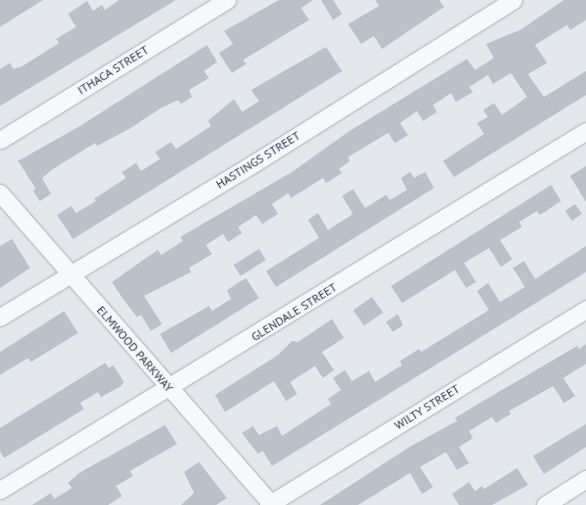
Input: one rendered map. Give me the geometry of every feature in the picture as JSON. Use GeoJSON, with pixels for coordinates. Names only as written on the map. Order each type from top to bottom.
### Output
{"type":"FeatureCollection","features":[{"type":"Feature","properties":{"kind":"street","name":"ITHACA STREET"},"geometry":{"type":"LineString","coordinates":[[0,140],[226,0]]}},
{"type":"Feature","properties":{"kind":"street","name":"HASTINGS STREET"},"geometry":{"type":"LineString","coordinates":[[0,317],[256,162],[513,0]]}},
{"type":"Feature","properties":{"kind":"street","name":"GLENDALE STREET"},"geometry":{"type":"LineString","coordinates":[[0,490],[170,389],[586,131]]}},
{"type":"Feature","properties":{"kind":"street","name":"ELMWOOD PARKWAY"},"geometry":{"type":"LineString","coordinates":[[0,193],[270,504]]}},
{"type":"Feature","properties":{"kind":"street","name":"WILTY STREET"},"geometry":{"type":"LineString","coordinates":[[270,504],[586,309]]}},
{"type":"Feature","properties":{"kind":"street"},"geometry":{"type":"LineString","coordinates":[[545,505],[586,479]]}},
{"type":"Feature","properties":{"kind":"building"},"geometry":{"type":"Polygon","coordinates":[[[0,0],[43,0],[0,27],[0,0]]]}},
{"type":"Feature","properties":{"kind":"building"},"geometry":{"type":"Polygon","coordinates":[[[119,0],[176,0],[0,106],[0,69],[10,63],[13,69],[21,67],[59,43],[56,39],[76,27],[68,14],[87,1],[93,11],[102,5],[105,10],[119,0]]]}},
{"type":"Feature","properties":{"kind":"building"},"geometry":{"type":"Polygon","coordinates":[[[279,0],[313,0],[301,8],[309,20],[243,60],[246,64],[232,73],[219,53],[233,44],[224,31],[279,0]]]}},
{"type":"Feature","properties":{"kind":"building"},"geometry":{"type":"Polygon","coordinates":[[[321,0],[333,0],[342,14],[333,20],[321,0]]]}},
{"type":"Feature","properties":{"kind":"building"},"geometry":{"type":"Polygon","coordinates":[[[375,0],[439,0],[444,7],[382,49],[374,36],[361,44],[348,24],[379,6],[375,0]]]}},
{"type":"Feature","properties":{"kind":"building"},"geometry":{"type":"Polygon","coordinates":[[[564,0],[586,0],[586,20],[570,30],[567,25],[535,45],[547,63],[528,74],[544,97],[586,71],[586,95],[454,177],[443,161],[484,134],[477,123],[488,117],[483,110],[494,103],[502,115],[527,97],[511,73],[493,84],[488,75],[469,87],[473,92],[456,102],[451,93],[433,105],[437,112],[423,121],[417,111],[400,123],[408,135],[395,143],[388,133],[348,157],[350,161],[339,169],[342,173],[326,183],[323,178],[291,198],[288,193],[272,204],[278,214],[262,224],[256,215],[238,227],[242,233],[228,242],[223,234],[206,245],[212,254],[189,268],[191,272],[144,296],[162,324],[151,331],[141,315],[137,317],[123,299],[112,282],[146,258],[158,250],[161,255],[183,241],[180,237],[292,172],[348,132],[467,59],[475,70],[494,58],[486,44],[520,30],[564,0]]]}},
{"type":"Feature","properties":{"kind":"building"},"geometry":{"type":"Polygon","coordinates":[[[207,45],[217,62],[204,71],[209,78],[189,90],[192,97],[181,104],[178,100],[161,108],[129,129],[97,146],[95,143],[53,169],[42,178],[51,194],[40,201],[33,191],[36,189],[18,161],[80,126],[207,45]]]}},
{"type":"Feature","properties":{"kind":"building"},"geometry":{"type":"Polygon","coordinates":[[[326,47],[342,71],[73,239],[57,215],[71,206],[76,213],[96,201],[94,199],[126,178],[122,172],[136,163],[141,171],[160,159],[155,152],[171,142],[176,149],[211,126],[208,121],[234,99],[242,112],[259,101],[251,90],[326,47]]]}},
{"type":"Feature","properties":{"kind":"building"},"geometry":{"type":"Polygon","coordinates":[[[586,166],[586,202],[570,176],[586,166]]]}},
{"type":"Feature","properties":{"kind":"building"},"geometry":{"type":"Polygon","coordinates":[[[410,172],[414,178],[425,172],[434,188],[276,287],[266,271],[319,238],[308,220],[318,213],[328,230],[353,214],[342,196],[353,189],[365,208],[386,195],[390,200],[407,190],[401,178],[410,172]]]}},
{"type":"Feature","properties":{"kind":"building"},"geometry":{"type":"Polygon","coordinates":[[[551,185],[561,201],[540,215],[537,211],[519,222],[522,227],[500,240],[512,259],[501,267],[489,248],[464,263],[476,282],[466,288],[455,270],[402,303],[391,286],[551,185]]]}},
{"type":"Feature","properties":{"kind":"building"},"geometry":{"type":"Polygon","coordinates":[[[575,204],[582,214],[572,221],[565,211],[575,204]]]}},
{"type":"Feature","properties":{"kind":"building"},"geometry":{"type":"Polygon","coordinates":[[[12,239],[30,268],[0,288],[0,246],[12,239]]]}},
{"type":"Feature","properties":{"kind":"building"},"geometry":{"type":"Polygon","coordinates":[[[586,246],[586,272],[272,466],[263,451],[258,454],[242,433],[253,426],[259,435],[277,426],[282,436],[331,404],[328,399],[341,390],[333,378],[345,370],[352,381],[369,371],[375,382],[402,365],[400,361],[419,349],[421,352],[489,310],[477,291],[488,283],[500,302],[525,287],[513,268],[524,261],[535,279],[586,246]]]}},
{"type":"Feature","properties":{"kind":"building"},"geometry":{"type":"Polygon","coordinates":[[[259,249],[266,260],[240,276],[234,265],[259,249]]]}},
{"type":"Feature","properties":{"kind":"building"},"geometry":{"type":"Polygon","coordinates":[[[246,278],[259,298],[171,353],[160,334],[209,306],[212,311],[231,299],[227,290],[246,278]]]}},
{"type":"Feature","properties":{"kind":"building"},"geometry":{"type":"Polygon","coordinates":[[[372,297],[383,313],[364,326],[353,310],[372,297]]]}},
{"type":"Feature","properties":{"kind":"building"},"geometry":{"type":"Polygon","coordinates":[[[64,311],[78,333],[31,362],[28,358],[0,375],[0,352],[64,311]]]}},
{"type":"Feature","properties":{"kind":"building"},"geometry":{"type":"Polygon","coordinates":[[[398,314],[403,325],[393,332],[386,322],[398,314]]]}},
{"type":"Feature","properties":{"kind":"building"},"geometry":{"type":"Polygon","coordinates":[[[332,319],[344,338],[322,352],[334,370],[323,378],[315,366],[290,382],[297,394],[286,401],[274,381],[225,412],[215,395],[278,355],[292,341],[298,342],[332,319]]]}},
{"type":"Feature","properties":{"kind":"building"},"geometry":{"type":"Polygon","coordinates":[[[586,344],[586,364],[563,378],[575,396],[564,403],[553,386],[509,411],[511,414],[496,423],[492,417],[469,431],[473,438],[459,447],[469,463],[457,470],[446,452],[420,467],[433,487],[422,494],[410,473],[358,505],[320,505],[411,446],[457,421],[455,418],[468,410],[577,346],[579,349],[586,344]]]}},
{"type":"Feature","properties":{"kind":"building"},"geometry":{"type":"Polygon","coordinates":[[[105,363],[109,368],[113,365],[124,382],[121,386],[101,397],[98,392],[80,403],[84,409],[4,458],[0,451],[0,428],[105,363]]]}},
{"type":"Feature","properties":{"kind":"building"},"geometry":{"type":"Polygon","coordinates":[[[586,424],[586,447],[544,474],[533,456],[586,424]]]}},
{"type":"Feature","properties":{"kind":"building"},"geometry":{"type":"Polygon","coordinates":[[[165,425],[177,444],[130,471],[133,476],[116,486],[122,496],[108,505],[32,505],[51,493],[54,499],[72,488],[68,483],[79,473],[165,425]]]}},
{"type":"Feature","properties":{"kind":"building"},"geometry":{"type":"Polygon","coordinates":[[[199,462],[227,498],[216,505],[181,505],[194,493],[184,472],[199,462]]]}},
{"type":"Feature","properties":{"kind":"building"},"geometry":{"type":"Polygon","coordinates":[[[517,468],[528,485],[492,505],[459,505],[452,494],[469,482],[475,491],[482,486],[484,489],[517,468]]]}}]}
